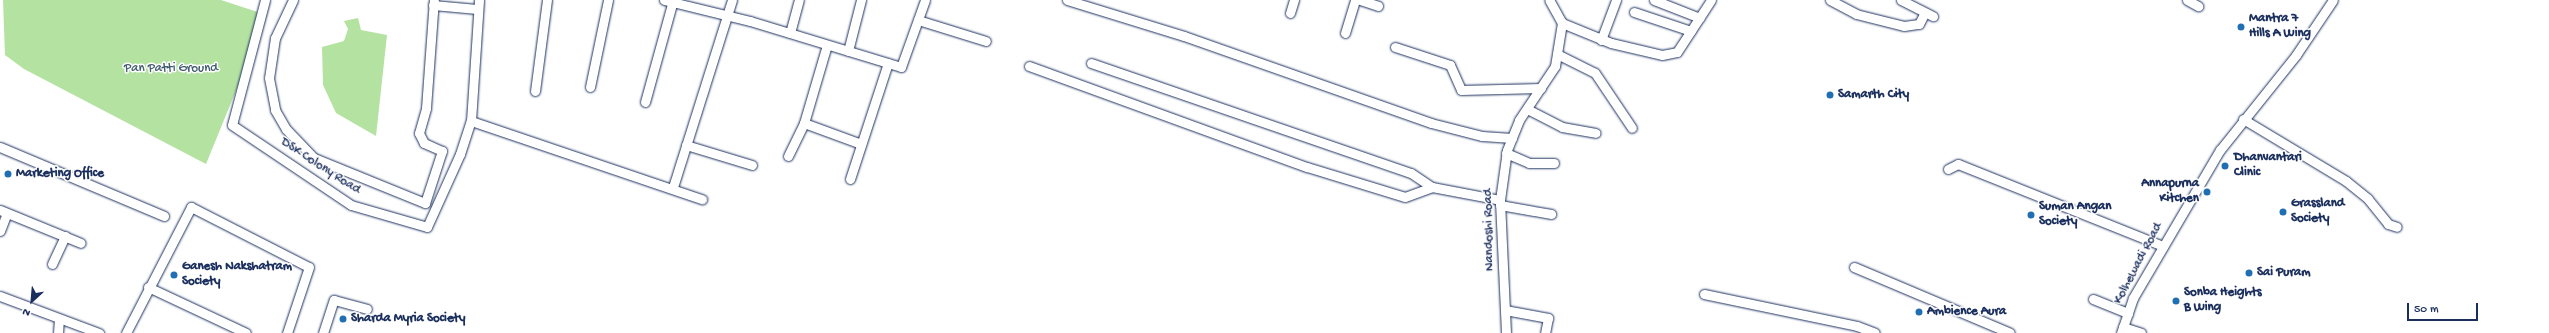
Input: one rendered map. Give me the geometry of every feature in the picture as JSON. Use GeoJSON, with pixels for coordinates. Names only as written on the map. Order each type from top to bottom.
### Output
{"type":"FeatureCollection","features":[{"type":"Feature","properties":{"kind":"street"},"geometry":{"type":"LineString","coordinates":[[293,0],[274,38],[268,78],[275,110],[286,129],[314,158],[425,203],[442,152],[424,143],[420,133],[426,108],[434,2],[478,5]]}},
{"type":"Feature","properties":{"kind":"street"},"geometry":{"type":"LineString","coordinates":[[534,91],[547,0]]}},
{"type":"Feature","properties":{"kind":"street"},"geometry":{"type":"LineString","coordinates":[[590,87],[608,0]]}},
{"type":"Feature","properties":{"kind":"street"},"geometry":{"type":"LineString","coordinates":[[673,187],[732,0]]}},
{"type":"Feature","properties":{"kind":"street"},"geometry":{"type":"LineString","coordinates":[[790,33],[799,0]]}},
{"type":"Feature","properties":{"kind":"street"},"geometry":{"type":"LineString","coordinates":[[848,51],[861,0]]}},
{"type":"Feature","properties":{"kind":"street"},"geometry":{"type":"LineString","coordinates":[[645,102],[670,1],[790,33],[901,67],[925,0]]}},
{"type":"Feature","properties":{"kind":"street"},"geometry":{"type":"LineString","coordinates":[[1067,0],[1184,36],[1431,123],[1482,136],[1512,138]]}},
{"type":"Feature","properties":{"kind":"street"},"geometry":{"type":"LineString","coordinates":[[1290,13],[1294,0]]}},
{"type":"Feature","properties":{"kind":"street"},"geometry":{"type":"LineString","coordinates":[[1345,33],[1355,0]]}},
{"type":"Feature","properties":{"kind":"street"},"geometry":{"type":"LineString","coordinates":[[1360,0],[1378,6]]}},
{"type":"Feature","properties":{"kind":"street"},"geometry":{"type":"LineString","coordinates":[[1549,0],[1562,23],[1601,40],[1662,54],[1677,52],[1711,0]]}},
{"type":"Feature","properties":{"kind":"street"},"geometry":{"type":"LineString","coordinates":[[1601,40],[1616,0]]}},
{"type":"Feature","properties":{"kind":"street"},"geometry":{"type":"LineString","coordinates":[[1654,0],[1700,18]]}},
{"type":"Feature","properties":{"kind":"street"},"geometry":{"type":"LineString","coordinates":[[1830,0],[1856,14],[1904,26],[1919,24],[1924,12]]}},
{"type":"Feature","properties":{"kind":"street"},"geometry":{"type":"LineString","coordinates":[[1901,0],[1934,16]]}},
{"type":"Feature","properties":{"kind":"street"},"geometry":{"type":"LineString","coordinates":[[2187,0],[2198,6]]}},
{"type":"Feature","properties":{"kind":"street","name":"Kolhewadi Road"},"geometry":{"type":"LineString","coordinates":[[2122,330],[2128,312],[2163,246],[2220,150],[2334,0]]}},
{"type":"Feature","properties":{"kind":"street","name":"DSK Colony Road"},"geometry":{"type":"LineString","coordinates":[[262,3],[232,125],[351,205],[427,227],[460,154],[471,121],[478,5]]}},
{"type":"Feature","properties":{"kind":"street"},"geometry":{"type":"LineString","coordinates":[[1634,12],[1691,31]]}},
{"type":"Feature","properties":{"kind":"street"},"geometry":{"type":"LineString","coordinates":[[918,20],[986,41]]}},
{"type":"Feature","properties":{"kind":"street","name":"Nandoshi Road"},"geometry":{"type":"LineString","coordinates":[[1506,333],[1500,203],[1506,153],[1526,109],[1555,66],[1562,23]]}},
{"type":"Feature","properties":{"kind":"street"},"geometry":{"type":"LineString","coordinates":[[788,156],[804,123],[828,45]]}},
{"type":"Feature","properties":{"kind":"street"},"geometry":{"type":"LineString","coordinates":[[1395,47],[1450,65],[1461,90],[1541,88]]}},
{"type":"Feature","properties":{"kind":"street"},"geometry":{"type":"LineString","coordinates":[[1556,54],[1595,73],[1632,128]]}},
{"type":"Feature","properties":{"kind":"street"},"geometry":{"type":"LineString","coordinates":[[850,179],[888,63]]}},
{"type":"Feature","properties":{"kind":"street"},"geometry":{"type":"LineString","coordinates":[[1091,63],[1410,174],[1432,187],[1551,214]]}},
{"type":"Feature","properties":{"kind":"street"},"geometry":{"type":"LineString","coordinates":[[1029,66],[1307,167],[1405,197],[1432,187]]}},
{"type":"Feature","properties":{"kind":"street"},"geometry":{"type":"LineString","coordinates":[[1526,109],[1562,127],[1586,134],[1595,132]]}},
{"type":"Feature","properties":{"kind":"street"},"geometry":{"type":"LineString","coordinates":[[2243,119],[2346,181],[2368,199],[2388,224],[2397,227]]}},
{"type":"Feature","properties":{"kind":"street"},"geometry":{"type":"LineString","coordinates":[[471,121],[673,187],[702,199]]}},
{"type":"Feature","properties":{"kind":"street"},"geometry":{"type":"LineString","coordinates":[[804,123],[861,144]]}},
{"type":"Feature","properties":{"kind":"street"},"geometry":{"type":"LineString","coordinates":[[686,145],[752,165]]}},
{"type":"Feature","properties":{"kind":"street"},"geometry":{"type":"LineString","coordinates":[[0,147],[164,216]]}},
{"type":"Feature","properties":{"kind":"street"},"geometry":{"type":"LineString","coordinates":[[1506,153],[1528,163],[1554,163]]}},
{"type":"Feature","properties":{"kind":"street"},"geometry":{"type":"LineString","coordinates":[[1948,169],[1958,164],[2163,246]]}},
{"type":"Feature","properties":{"kind":"street"},"geometry":{"type":"LineString","coordinates":[[126,333],[148,287],[191,207],[309,267],[287,333]]}},
{"type":"Feature","properties":{"kind":"street"},"geometry":{"type":"LineString","coordinates":[[0,231],[4,212],[81,243]]}},
{"type":"Feature","properties":{"kind":"street"},"geometry":{"type":"LineString","coordinates":[[52,264],[65,236]]}},
{"type":"Feature","properties":{"kind":"street"},"geometry":{"type":"LineString","coordinates":[[1854,267],[2010,333]]}},
{"type":"Feature","properties":{"kind":"street"},"geometry":{"type":"LineString","coordinates":[[148,287],[246,333]]}},
{"type":"Feature","properties":{"kind":"street"},"geometry":{"type":"LineString","coordinates":[[1704,294],[1857,326],[1875,333]]}},
{"type":"Feature","properties":{"kind":"street"},"geometry":{"type":"LineString","coordinates":[[0,296],[59,320],[99,333]]}},
{"type":"Feature","properties":{"kind":"street"},"geometry":{"type":"LineString","coordinates":[[2093,298],[2128,312]]}},
{"type":"Feature","properties":{"kind":"street"},"geometry":{"type":"LineString","coordinates":[[323,333],[334,300],[367,309]]}},
{"type":"Feature","properties":{"kind":"street"},"geometry":{"type":"LineString","coordinates":[[1505,310],[1548,318],[1545,333]]}},
{"type":"Feature","properties":{"kind":"street"},"geometry":{"type":"LineString","coordinates":[[58,333],[59,320]]}},
{"type":"Feature","properties":{"kind":"street"},"geometry":{"type":"LineString","coordinates":[[2122,330],[2141,333]]}},
{"type":"Feature","properties":{"kind":"green space","name":"Pan Patti Ground"},"geometry":{"type":"Polygon","coordinates":[[[3,0],[221,0],[267,15],[206,164],[24,69],[5,55],[3,0]]]}},
{"type":"Feature","properties":{"kind":"green space"},"geometry":{"type":"Polygon","coordinates":[[[358,18],[361,30],[387,35],[376,136],[336,113],[323,85],[322,47],[344,41],[348,29],[344,21],[358,18]]]}},
{"type":"Feature","properties":{"kind":"place","name":"Mantra 7 Hills A Wing"},"geometry":{"type":"Point","coordinates":[2241,27]}},
{"type":"Feature","properties":{"kind":"place","name":"Samarth City"},"geometry":{"type":"Point","coordinates":[1830,95]}},
{"type":"Feature","properties":{"kind":"place","name":"Dhanvantari Clinic"},"geometry":{"type":"Point","coordinates":[2225,166]}},
{"type":"Feature","properties":{"kind":"place","name":"Marketing Office"},"geometry":{"type":"Point","coordinates":[8,174]}},
{"type":"Feature","properties":{"kind":"place","name":"Annapurna Kitchen"},"geometry":{"type":"Point","coordinates":[2207,192]}},
{"type":"Feature","properties":{"kind":"place","name":"Grassland Society"},"geometry":{"type":"Point","coordinates":[2283,212]}},
{"type":"Feature","properties":{"kind":"place","name":"Suman Angan Society"},"geometry":{"type":"Point","coordinates":[2031,215]}},
{"type":"Feature","properties":{"kind":"place","name":"Sai Puram"},"geometry":{"type":"Point","coordinates":[2249,273]}},
{"type":"Feature","properties":{"kind":"place","name":"Ganesh Nakshatram Society"},"geometry":{"type":"Point","coordinates":[174,275]}},
{"type":"Feature","properties":{"kind":"place","name":"Sonba Heights B Wing"},"geometry":{"type":"Point","coordinates":[2176,301]}},
{"type":"Feature","properties":{"kind":"place","name":"Ambience Aura"},"geometry":{"type":"Point","coordinates":[1919,312]}},
{"type":"Feature","properties":{"kind":"place","name":"Sharda Myria Society"},"geometry":{"type":"Point","coordinates":[343,319]}}]}
